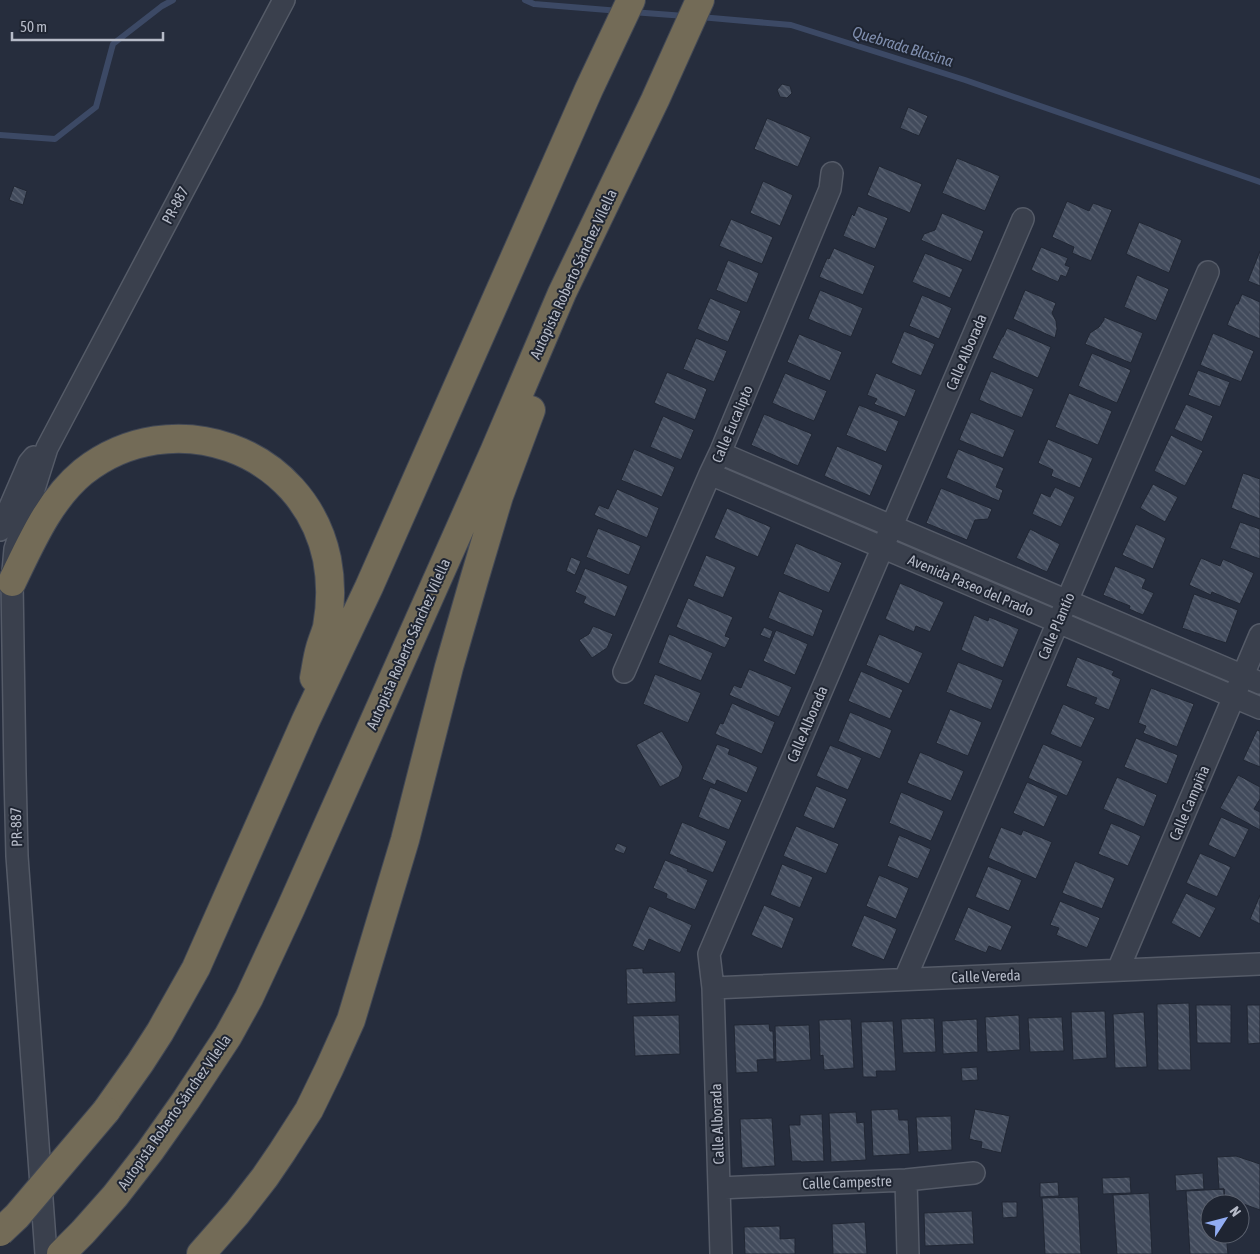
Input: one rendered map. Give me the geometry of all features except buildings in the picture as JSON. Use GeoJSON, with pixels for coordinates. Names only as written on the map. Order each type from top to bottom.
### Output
{"type":"FeatureCollection","features":[{"type":"Feature","properties":{"kind":"highway"},"geometry":{"type":"LineString","coordinates":[[0,1232],[17,1216],[106,1111],[140,1064],[196,968],[306,720],[370,587],[589,89],[631,0]]}},
{"type":"Feature","properties":{"kind":"highway","name":"Autopista Roberto Sánchez Vilella"},"geometry":{"type":"LineString","coordinates":[[61,1254],[115,1196],[150,1151],[228,1036],[249,998],[290,910],[562,294],[655,100],[700,0]]}},
{"type":"Feature","properties":{"kind":"highway"},"geometry":{"type":"LineString","coordinates":[[201,1254],[265,1177],[309,1110],[351,1020],[405,840],[449,667],[474,580],[499,496],[534,401],[562,294]]}},
{"type":"Feature","properties":{"kind":"highway"},"geometry":{"type":"LineString","coordinates":[[12,582],[36,531],[55,503],[71,483],[102,459],[121,450],[163,439],[200,440],[242,452],[270,468],[299,496],[321,536],[328,561],[330,585],[328,619],[319,649],[306,720]]}},
{"type":"Feature","properties":{"kind":"street","name":"PR-887"},"geometry":{"type":"LineString","coordinates":[[46,1254],[9,856],[15,774],[12,582],[15,549],[48,448],[284,0]]}},
{"type":"Feature","properties":{"kind":"street","name":"Calle Eucalipto"},"geometry":{"type":"LineString","coordinates":[[624,672],[720,453],[830,189],[832,173]]}},
{"type":"Feature","properties":{"kind":"street","name":"Calle Alborada"},"geometry":{"type":"LineString","coordinates":[[721,1254],[713,988],[709,954],[1023,218]]}},
{"type":"Feature","properties":{"kind":"street","name":"Calle Plantío"},"geometry":{"type":"LineString","coordinates":[[905,980],[1208,272]]}},
{"type":"Feature","properties":{"kind":"street","name":"PR-887"},"geometry":{"type":"LineString","coordinates":[[0,530],[29,463],[67,410]]}},
{"type":"Feature","properties":{"kind":"street","name":"Avenida Paseo del Prado"},"geometry":{"type":"LineString","coordinates":[[720,453],[1252,679]]}},
{"type":"Feature","properties":{"kind":"street","name":"Avenida Paseo del Prado"},"geometry":{"type":"LineString","coordinates":[[710,474],[1260,708]]}},
{"type":"Feature","properties":{"kind":"street","name":"Calle Campiña"},"geometry":{"type":"LineString","coordinates":[[1118,970],[1234,696],[1252,679],[1260,635]]}},
{"type":"Feature","properties":{"kind":"street","name":"Calle Vereda"},"geometry":{"type":"LineString","coordinates":[[713,988],[1260,964]]}},
{"type":"Feature","properties":{"kind":"street","name":"Calle Campestre"},"geometry":{"type":"LineString","coordinates":[[718,1188],[906,1180],[974,1173]]}},
{"type":"Feature","properties":{"kind":"street"},"geometry":{"type":"LineString","coordinates":[[906,1180],[908,1254]]}},
{"type":"Feature","properties":{"kind":"waterway","name":"Quebrada Blasina"},"geometry":{"type":"LineString","coordinates":[[0,135],[55,139],[96,107],[113,44],[162,6],[173,0]]}},
{"type":"Feature","properties":{"kind":"waterway","name":"Quebrada Blasina"},"geometry":{"type":"LineString","coordinates":[[525,0],[534,4],[620,11]]}},
{"type":"Feature","properties":{"kind":"waterway","name":"Quebrada Blasina"},"geometry":{"type":"LineString","coordinates":[[632,12],[685,16]]}},
{"type":"Feature","properties":{"kind":"waterway","name":"Quebrada Blasina"},"geometry":{"type":"LineString","coordinates":[[700,17],[791,25],[965,80],[1260,182]]}}]}
